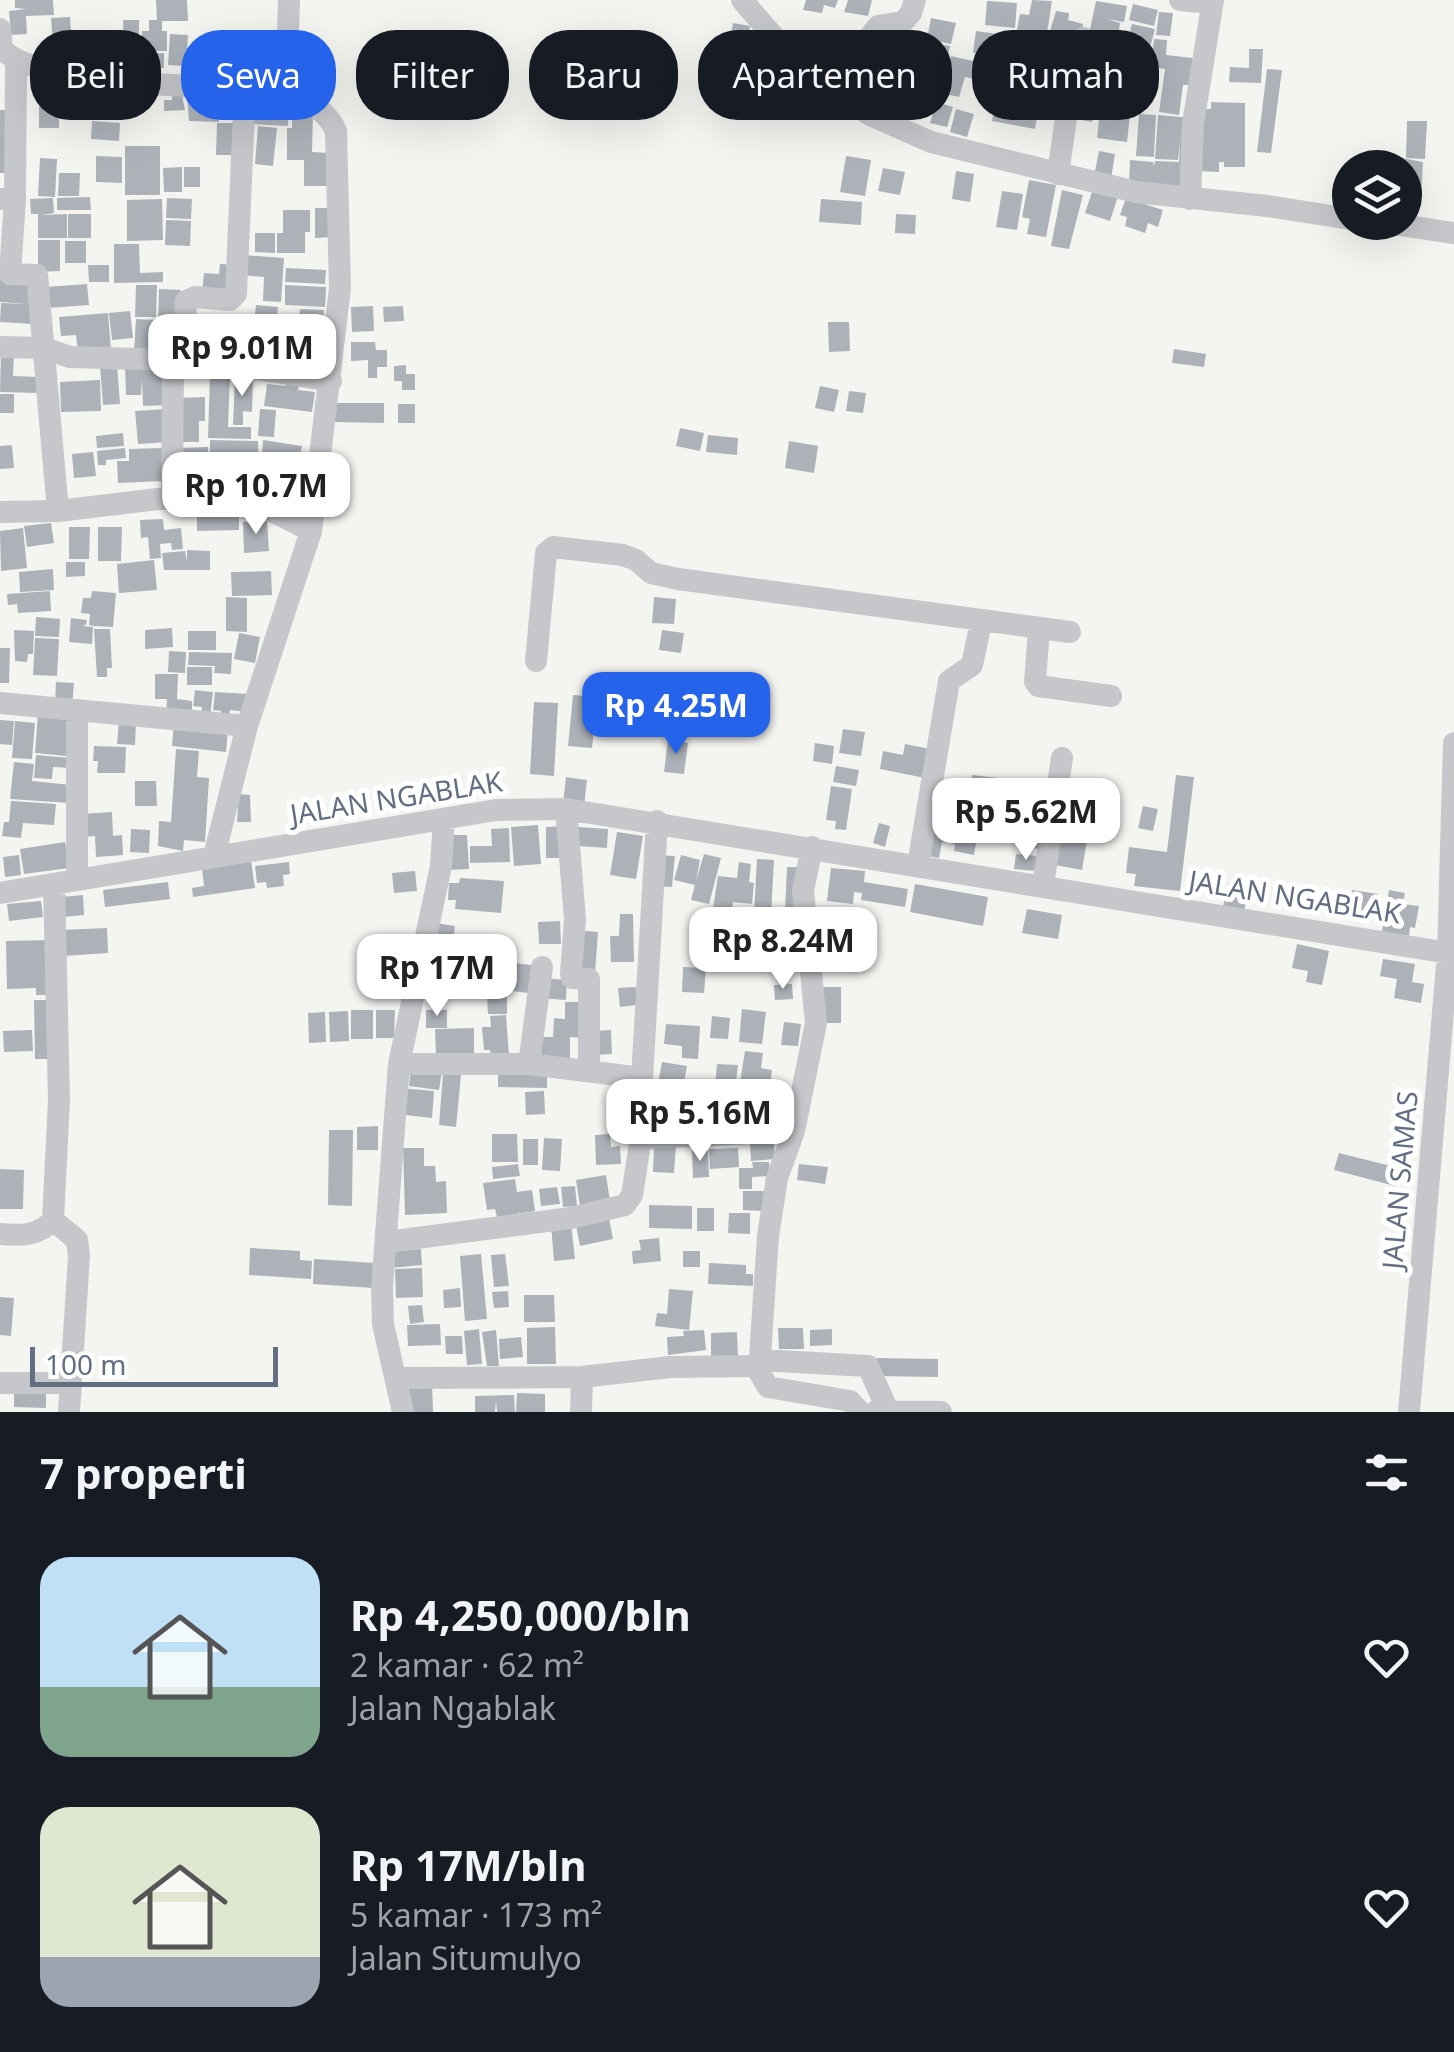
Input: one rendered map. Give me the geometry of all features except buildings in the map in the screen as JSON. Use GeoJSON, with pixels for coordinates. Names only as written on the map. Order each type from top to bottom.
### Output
{"type":"FeatureCollection","features":[{"type":"Feature","properties":{"kind":"street"},"geometry":{"type":"LineString","coordinates":[[288,30],[289,0]]}},
{"type":"Feature","properties":{"kind":"street"},"geometry":{"type":"LineString","coordinates":[[742,0],[768,30]]}},
{"type":"Feature","properties":{"kind":"street"},"geometry":{"type":"LineString","coordinates":[[875,30],[886,22],[900,24],[908,18],[914,0]]}},
{"type":"Feature","properties":{"kind":"street"},"geometry":{"type":"LineString","coordinates":[[1180,0],[1212,2],[1193,124],[1190,199]]}},
{"type":"Feature","properties":{"kind":"street"},"geometry":{"type":"LineString","coordinates":[[58,511],[44,348],[46,275],[10,274],[5,47],[96,78],[181,84]]}},
{"type":"Feature","properties":{"kind":"street"},"geometry":{"type":"LineString","coordinates":[[172,499],[186,301],[195,296],[230,300],[236,294],[244,120]]}},
{"type":"Feature","properties":{"kind":"street"},"geometry":{"type":"LineString","coordinates":[[214,856],[246,726],[311,531],[331,381],[340,265],[336,131],[329,120]]}},
{"type":"Feature","properties":{"kind":"street"},"geometry":{"type":"LineString","coordinates":[[881,120],[931,142],[1136,192],[1332,217]]}},
{"type":"Feature","properties":{"kind":"street"},"geometry":{"type":"LineString","coordinates":[[1058,174],[1066,120]]}},
{"type":"Feature","properties":{"kind":"street"},"geometry":{"type":"LineString","coordinates":[[1422,228],[1454,232]]}},
{"type":"Feature","properties":{"kind":"street"},"geometry":{"type":"LineString","coordinates":[[0,347],[44,348],[70,357],[179,360],[331,381]]}},
{"type":"Feature","properties":{"kind":"street"},"geometry":{"type":"LineString","coordinates":[[0,512],[58,511],[172,499],[258,504],[311,531]]}},
{"type":"Feature","properties":{"kind":"street"},"geometry":{"type":"LineString","coordinates":[[536,661],[546,553],[553,548],[623,555],[636,560],[651,574],[678,579],[1070,632]]}},
{"type":"Feature","properties":{"kind":"street"},"geometry":{"type":"LineString","coordinates":[[918,865],[949,681],[972,665],[981,622]]}},
{"type":"Feature","properties":{"kind":"street"},"geometry":{"type":"LineString","coordinates":[[1039,628],[1035,682],[1038,686],[1111,696]]}},
{"type":"Feature","properties":{"kind":"street"},"geometry":{"type":"LineString","coordinates":[[0,703],[246,726]]}},
{"type":"Feature","properties":{"kind":"street"},"geometry":{"type":"LineString","coordinates":[[0,1234],[35,1233],[53,1220],[65,881],[77,712]]}},
{"type":"Feature","properties":{"kind":"street","name":"JALAN SAMAS"},"geometry":{"type":"LineString","coordinates":[[1409,1412],[1451,953],[1454,743]]}},
{"type":"Feature","properties":{"kind":"street"},"geometry":{"type":"LineString","coordinates":[[1043,885],[1062,758]]}},
{"type":"Feature","properties":{"kind":"street","name":"JALAN NGABLAK"},"geometry":{"type":"LineString","coordinates":[[0,893],[444,818],[511,809],[566,809],[1451,953]]}},
{"type":"Feature","properties":{"kind":"street"},"geometry":{"type":"LineString","coordinates":[[566,809],[575,920],[571,974],[572,978],[589,978],[589,1071]]}},
{"type":"Feature","properties":{"kind":"street"},"geometry":{"type":"LineString","coordinates":[[403,1412],[382,1313],[386,1242],[399,1064],[442,866],[444,818]]}},
{"type":"Feature","properties":{"kind":"street"},"geometry":{"type":"LineString","coordinates":[[648,1138],[642,1078],[656,821]]}},
{"type":"Feature","properties":{"kind":"street"},"geometry":{"type":"LineString","coordinates":[[812,848],[804,890],[816,1023],[794,1131],[777,1178],[764,1278],[762,1381],[768,1387],[850,1401],[861,1412],[940,1412]]}},
{"type":"Feature","properties":{"kind":"street"},"geometry":{"type":"LineString","coordinates":[[529,1064],[542,968]]}},
{"type":"Feature","properties":{"kind":"street"},"geometry":{"type":"LineString","coordinates":[[399,1064],[529,1064],[642,1078]]}},
{"type":"Feature","properties":{"kind":"street"},"geometry":{"type":"LineString","coordinates":[[386,1242],[571,1218],[625,1204],[632,1195],[640,1144],[648,1138],[794,1131]]}},
{"type":"Feature","properties":{"kind":"street"},"geometry":{"type":"LineString","coordinates":[[53,1220],[77,1240],[79,1256],[69,1412]]}},
{"type":"Feature","properties":{"kind":"street"},"geometry":{"type":"LineString","coordinates":[[396,1378],[582,1377],[670,1367],[760,1363],[868,1366],[888,1411]]}},
{"type":"Feature","properties":{"kind":"street"},"geometry":{"type":"LineString","coordinates":[[580,1412],[582,1377]]}},
{"type":"Feature","properties":{"kind":"street"},"geometry":{"type":"LineString","coordinates":[[0,1383],[69,1383]]}}]}
